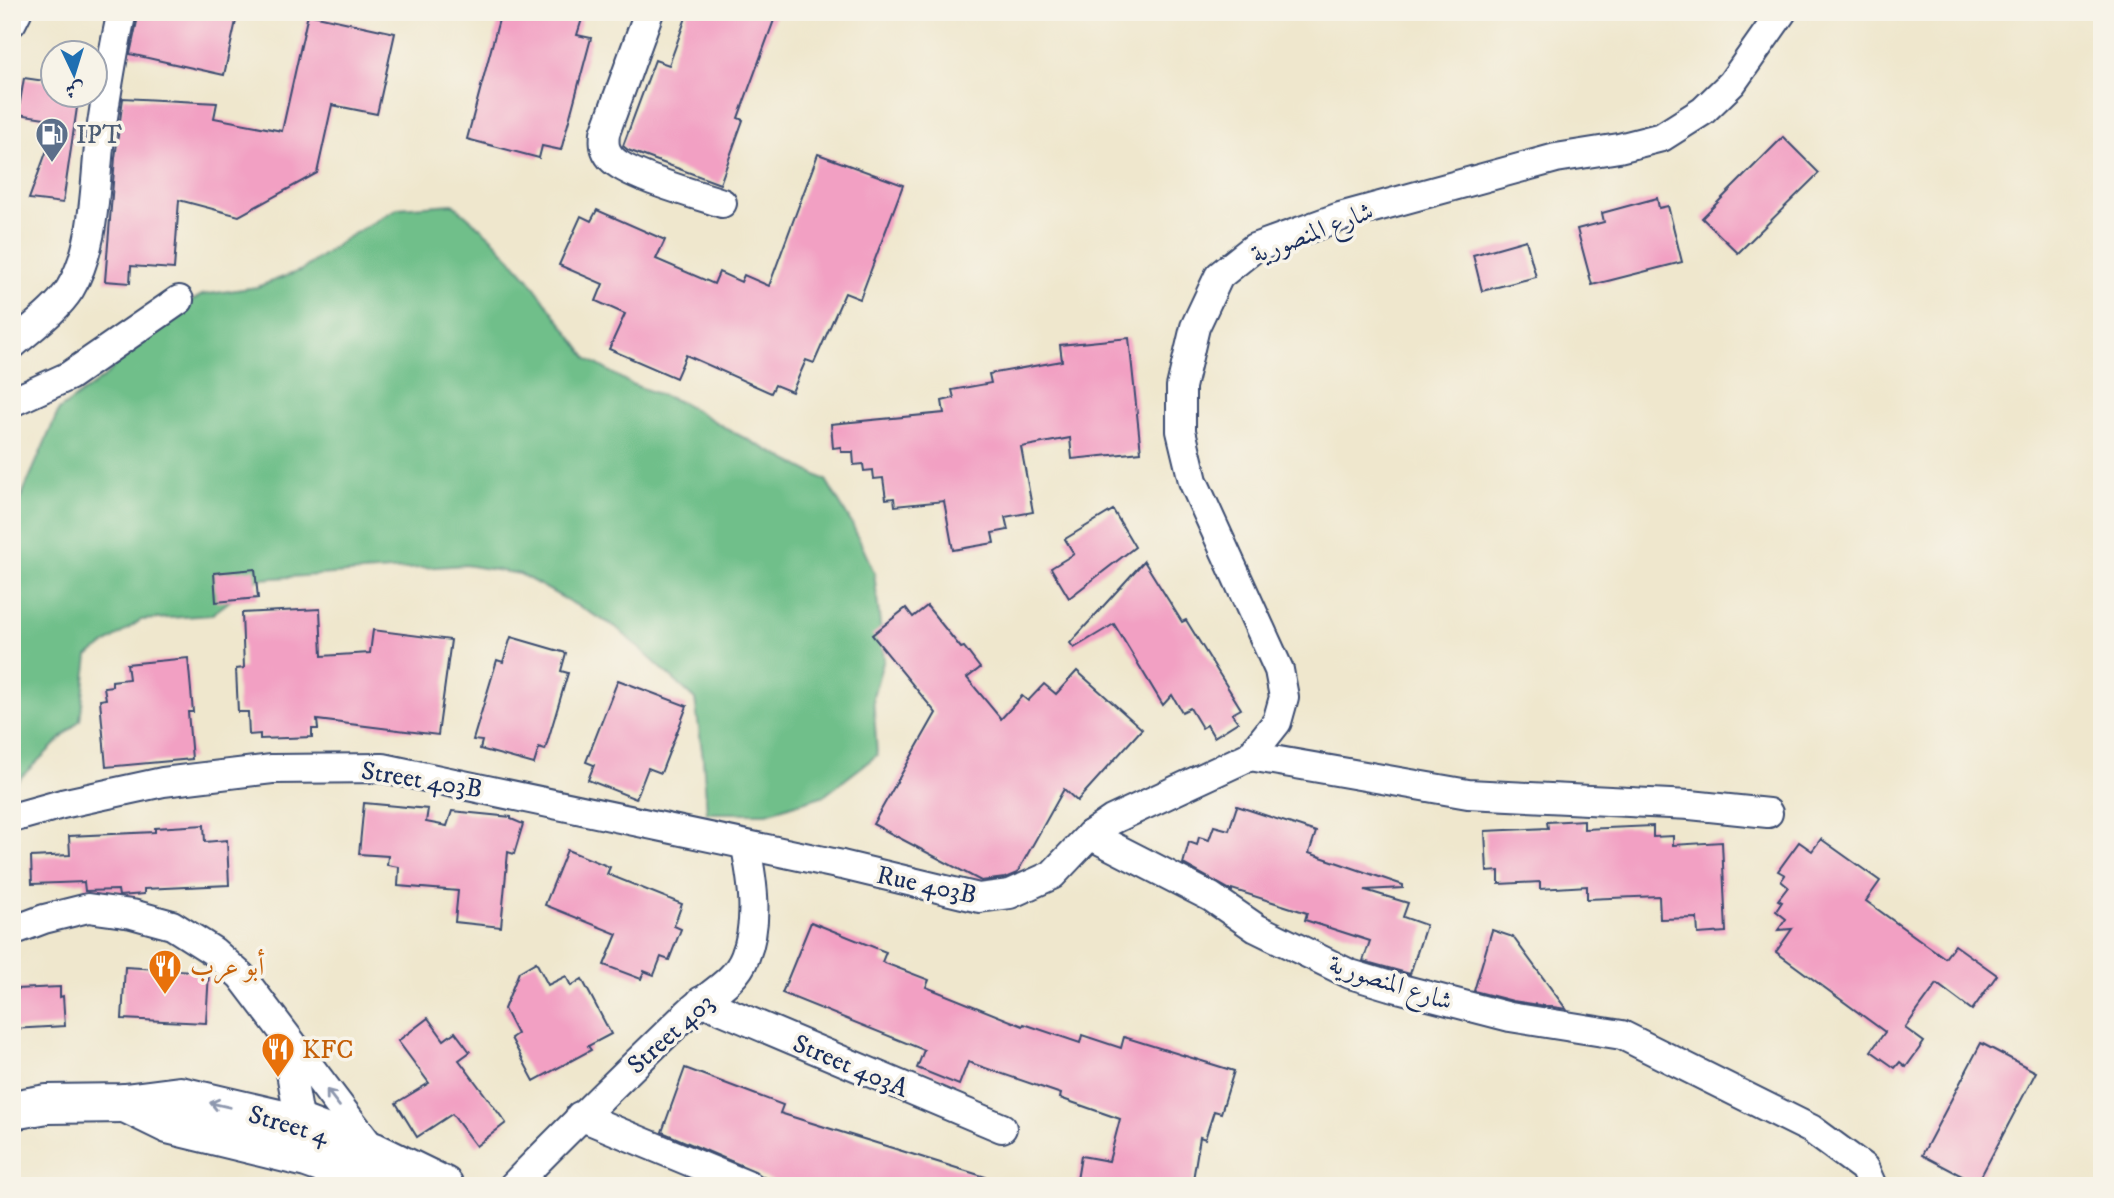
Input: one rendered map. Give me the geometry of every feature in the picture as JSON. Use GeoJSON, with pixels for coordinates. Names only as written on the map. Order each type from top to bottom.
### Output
{"type":"FeatureCollection","features":[{"type":"Feature","properties":{"kind":"main road","name":"Street 4"},"geometry":{"type":"LineString","coordinates":[[12,1110],[47,1104],[125,1103],[180,1096],[303,1141],[382,1177],[444,1186]]}},
{"type":"Feature","properties":{"kind":"street"},"geometry":{"type":"LineString","coordinates":[[12,22],[17,12]]}},
{"type":"Feature","properties":{"kind":"street"},"geometry":{"type":"LineString","coordinates":[[12,345],[64,298],[82,259],[88,239],[101,135],[122,12]]}},
{"type":"Feature","properties":{"kind":"street"},"geometry":{"type":"LineString","coordinates":[[649,12],[605,133],[604,146],[612,160],[649,179],[722,203]]}},
{"type":"Feature","properties":{"kind":"street","name":"شارع المنصورية"},"geometry":{"type":"LineString","coordinates":[[1782,12],[1732,83],[1703,111],[1662,136],[1619,148],[1556,158],[1340,217],[1254,248],[1219,276],[1195,327],[1181,387],[1181,431],[1194,481],[1279,670],[1284,697],[1277,722],[1250,756],[1112,820],[1090,835],[1211,897],[1256,928],[1350,974],[1510,1017],[1622,1035],[1811,1129],[1868,1177]]}},
{"type":"Feature","properties":{"kind":"street"},"geometry":{"type":"LineString","coordinates":[[12,402],[69,376],[179,300]]}},
{"type":"Feature","properties":{"kind":"street"},"geometry":{"type":"LineString","coordinates":[[1250,756],[1468,793],[1690,805],[1769,813]]}},
{"type":"Feature","properties":{"kind":"street","name":"Street 403B"},"geometry":{"type":"LineString","coordinates":[[12,818],[163,782],[272,769],[383,768],[746,846]]}},
{"type":"Feature","properties":{"kind":"street","name":"Rue 403B"},"geometry":{"type":"LineString","coordinates":[[746,846],[979,898],[1010,894],[1052,875],[1090,835]]}},
{"type":"Feature","properties":{"kind":"street","name":"Street 403"},"geometry":{"type":"LineString","coordinates":[[513,1186],[580,1116],[701,1001],[730,981],[745,958],[753,922],[754,898],[746,846]]}},
{"type":"Feature","properties":{"kind":"street"},"geometry":{"type":"LineString","coordinates":[[12,931],[44,919],[88,908],[132,914],[172,925],[214,951],[241,976],[382,1177]]}},
{"type":"Feature","properties":{"kind":"street","name":"Street 403A"},"geometry":{"type":"LineString","coordinates":[[701,1001],[1002,1128]]}},
{"type":"Feature","properties":{"kind":"street"},"geometry":{"type":"LineString","coordinates":[[285,1036],[303,1141]]}},
{"type":"Feature","properties":{"kind":"street"},"geometry":{"type":"LineString","coordinates":[[580,1116],[749,1186]]}},
{"type":"Feature","properties":{"kind":"green space"},"geometry":{"type":"Polygon","coordinates":[[[453,204],[492,238],[527,277],[588,359],[631,384],[683,403],[826,480],[852,524],[874,572],[884,659],[873,696],[877,755],[825,795],[767,813],[707,813],[695,699],[616,627],[520,574],[465,565],[259,579],[211,615],[141,620],[88,656],[80,720],[12,786],[12,518],[59,410],[107,375],[149,326],[202,295],[257,287],[302,270],[345,239],[398,208],[453,204]]]}},
{"type":"Feature","properties":{"kind":"building"},"geometry":{"type":"Polygon","coordinates":[[[139,12],[238,12],[224,75],[130,54],[139,12]]]}},
{"type":"Feature","properties":{"kind":"building"},"geometry":{"type":"Polygon","coordinates":[[[501,12],[555,12],[582,19],[577,35],[591,38],[561,150],[542,146],[539,158],[467,139],[501,12]]]}},
{"type":"Feature","properties":{"kind":"building"},"geometry":{"type":"Polygon","coordinates":[[[688,12],[777,12],[738,118],[743,120],[720,184],[623,146],[655,60],[669,65],[688,12]]]}},
{"type":"Feature","properties":{"kind":"building"},"geometry":{"type":"Polygon","coordinates":[[[308,14],[395,33],[377,114],[332,105],[317,173],[239,216],[179,200],[174,269],[131,266],[130,283],[105,281],[123,98],[217,103],[214,118],[282,131],[308,14]]]}},
{"type":"Feature","properties":{"kind":"building"},"geometry":{"type":"Polygon","coordinates":[[[24,78],[38,80],[38,108],[77,108],[63,203],[29,199],[58,120],[18,114],[24,78]]]}},
{"type":"Feature","properties":{"kind":"building"},"geometry":{"type":"Polygon","coordinates":[[[1783,137],[1819,173],[1738,253],[1702,218],[1783,137]]]}},
{"type":"Feature","properties":{"kind":"building"},"geometry":{"type":"Polygon","coordinates":[[[818,154],[903,185],[860,299],[845,293],[814,363],[806,360],[792,392],[775,385],[771,393],[686,355],[676,378],[609,349],[625,314],[596,301],[603,284],[559,265],[581,216],[591,221],[597,210],[665,240],[656,259],[714,284],[719,272],[741,282],[744,275],[769,286],[818,154]]]}},
{"type":"Feature","properties":{"kind":"building"},"geometry":{"type":"Polygon","coordinates":[[[1657,198],[1659,208],[1668,206],[1682,262],[1592,285],[1577,229],[1604,222],[1602,213],[1657,198]]]}},
{"type":"Feature","properties":{"kind":"building"},"geometry":{"type":"Polygon","coordinates":[[[1526,240],[1536,277],[1482,291],[1473,255],[1526,240]]]}},
{"type":"Feature","properties":{"kind":"building"},"geometry":{"type":"Polygon","coordinates":[[[1129,338],[1141,452],[1072,459],[1070,438],[1021,447],[1033,512],[1005,517],[1008,530],[992,533],[994,543],[953,550],[944,501],[895,506],[894,498],[886,499],[883,478],[874,479],[873,470],[864,471],[863,464],[854,465],[853,452],[841,452],[841,447],[833,448],[831,424],[944,413],[942,401],[954,398],[952,390],[991,383],[989,374],[1062,361],[1060,345],[1129,338]]]}},
{"type":"Feature","properties":{"kind":"building"},"geometry":{"type":"Polygon","coordinates":[[[1113,510],[1135,547],[1069,598],[1051,568],[1074,554],[1065,539],[1113,510]]]}},
{"type":"Feature","properties":{"kind":"building"},"geometry":{"type":"Polygon","coordinates":[[[1144,561],[1182,622],[1186,620],[1241,709],[1232,714],[1238,722],[1214,737],[1207,725],[1202,728],[1190,708],[1182,712],[1172,695],[1163,705],[1114,624],[1074,648],[1070,643],[1144,561]]]}},
{"type":"Feature","properties":{"kind":"building"},"geometry":{"type":"Polygon","coordinates":[[[255,569],[258,598],[216,602],[214,573],[255,569]]]}},
{"type":"Feature","properties":{"kind":"building"},"geometry":{"type":"Polygon","coordinates":[[[927,606],[980,668],[967,678],[1001,719],[1022,696],[1028,701],[1044,684],[1056,694],[1077,671],[1142,729],[1077,801],[1064,789],[1017,873],[1005,878],[981,881],[873,824],[936,713],[872,635],[906,608],[913,617],[927,606]]]}},
{"type":"Feature","properties":{"kind":"building"},"geometry":{"type":"Polygon","coordinates":[[[320,609],[322,656],[370,653],[373,630],[451,640],[438,735],[317,720],[318,729],[312,729],[312,737],[260,739],[260,734],[249,735],[248,712],[238,712],[236,669],[244,668],[242,613],[320,609]]]}},
{"type":"Feature","properties":{"kind":"building"},"geometry":{"type":"Polygon","coordinates":[[[511,637],[566,653],[561,671],[568,673],[545,750],[539,748],[534,764],[480,749],[482,741],[473,740],[497,660],[503,662],[511,637]]]}},
{"type":"Feature","properties":{"kind":"building"},"geometry":{"type":"Polygon","coordinates":[[[188,658],[193,712],[188,712],[192,759],[106,767],[100,700],[106,699],[104,687],[112,686],[112,681],[129,679],[127,664],[188,658]]]}},
{"type":"Feature","properties":{"kind":"building"},"geometry":{"type":"Polygon","coordinates":[[[618,680],[687,706],[661,773],[648,768],[636,799],[588,780],[594,765],[586,762],[618,680]]]}},
{"type":"Feature","properties":{"kind":"building"},"geometry":{"type":"Polygon","coordinates":[[[364,803],[428,809],[426,822],[447,826],[452,811],[511,817],[523,824],[514,854],[508,852],[501,927],[455,922],[458,891],[398,886],[399,867],[387,865],[388,856],[359,854],[364,803]]]}},
{"type":"Feature","properties":{"kind":"building"},"geometry":{"type":"Polygon","coordinates":[[[1237,806],[1316,832],[1309,853],[1403,885],[1403,888],[1365,890],[1408,903],[1403,917],[1426,925],[1410,974],[1363,961],[1370,941],[1305,920],[1307,913],[1232,891],[1183,864],[1189,842],[1197,845],[1199,837],[1209,840],[1214,826],[1229,830],[1237,806]]]}},
{"type":"Feature","properties":{"kind":"building"},"geometry":{"type":"Polygon","coordinates":[[[1584,820],[1584,829],[1653,826],[1653,837],[1673,836],[1673,845],[1722,842],[1726,932],[1698,934],[1697,918],[1660,919],[1659,896],[1587,899],[1587,886],[1540,889],[1540,882],[1499,884],[1499,871],[1487,872],[1485,831],[1548,828],[1547,822],[1584,820]]]}},
{"type":"Feature","properties":{"kind":"building"},"geometry":{"type":"Polygon","coordinates":[[[204,825],[205,842],[227,840],[229,885],[144,889],[144,894],[119,896],[118,890],[85,891],[84,882],[32,884],[31,857],[70,855],[69,836],[155,832],[155,828],[204,825]]]}},
{"type":"Feature","properties":{"kind":"building"},"geometry":{"type":"Polygon","coordinates":[[[1821,839],[1880,881],[1866,901],[1945,958],[1955,945],[1997,975],[1972,1010],[1937,984],[1905,1028],[1924,1042],[1906,1067],[1900,1062],[1895,1068],[1871,1051],[1885,1032],[1776,952],[1792,929],[1778,930],[1786,919],[1776,911],[1782,902],[1778,900],[1788,887],[1781,881],[1785,875],[1778,871],[1799,842],[1812,851],[1821,839]]]}},
{"type":"Feature","properties":{"kind":"building"},"geometry":{"type":"Polygon","coordinates":[[[567,850],[610,867],[607,874],[682,904],[674,926],[681,929],[669,960],[661,957],[654,975],[644,971],[641,979],[604,965],[617,934],[545,905],[567,850]]]}},
{"type":"Feature","properties":{"kind":"building"},"geometry":{"type":"Polygon","coordinates":[[[811,922],[886,952],[882,962],[929,980],[926,987],[1023,1026],[1024,1024],[1080,1043],[1082,1035],[1121,1048],[1124,1037],[1234,1071],[1221,1113],[1214,1111],[1205,1139],[1200,1137],[1192,1186],[1076,1186],[1081,1156],[1109,1161],[1120,1119],[1060,1098],[1061,1094],[968,1062],[959,1085],[917,1068],[924,1050],[782,993],[811,922]]]}},
{"type":"Feature","properties":{"kind":"building"},"geometry":{"type":"Polygon","coordinates":[[[1492,930],[1513,937],[1566,1009],[1513,1001],[1474,991],[1492,930]]]}},
{"type":"Feature","properties":{"kind":"building"},"geometry":{"type":"Polygon","coordinates":[[[536,962],[548,985],[566,976],[571,986],[582,979],[611,1034],[588,1046],[591,1050],[534,1081],[511,1038],[517,1034],[504,1009],[519,972],[536,962]]]}},
{"type":"Feature","properties":{"kind":"building","name":"أبو عرب"},"geometry":{"type":"Polygon","coordinates":[[[125,967],[209,972],[206,1023],[122,1019],[125,967]]]}},
{"type":"Feature","properties":{"kind":"building"},"geometry":{"type":"Polygon","coordinates":[[[60,987],[65,1026],[12,1029],[12,998],[16,998],[15,989],[60,987]]]}},
{"type":"Feature","properties":{"kind":"building"},"geometry":{"type":"Polygon","coordinates":[[[428,1018],[444,1040],[455,1032],[470,1052],[459,1060],[506,1123],[476,1146],[452,1114],[417,1137],[396,1103],[429,1083],[398,1041],[428,1018]]]}},
{"type":"Feature","properties":{"kind":"building"},"geometry":{"type":"Polygon","coordinates":[[[1981,1043],[2036,1072],[1977,1184],[1922,1155],[1981,1043]]]}},
{"type":"Feature","properties":{"kind":"building"},"geometry":{"type":"Polygon","coordinates":[[[685,1068],[783,1105],[780,1113],[992,1179],[991,1186],[787,1186],[763,1177],[755,1171],[662,1132],[685,1068]]]}},
{"type":"Feature","properties":{"kind":"place","name":"IPT"},"geometry":{"type":"Point","coordinates":[52,164]}},
{"type":"Feature","properties":{"kind":"place","name":"أبو عرب"},"geometry":{"type":"Point","coordinates":[165,996]}},
{"type":"Feature","properties":{"kind":"place","name":"KFC"},"geometry":{"type":"Point","coordinates":[278,1079]}}]}
